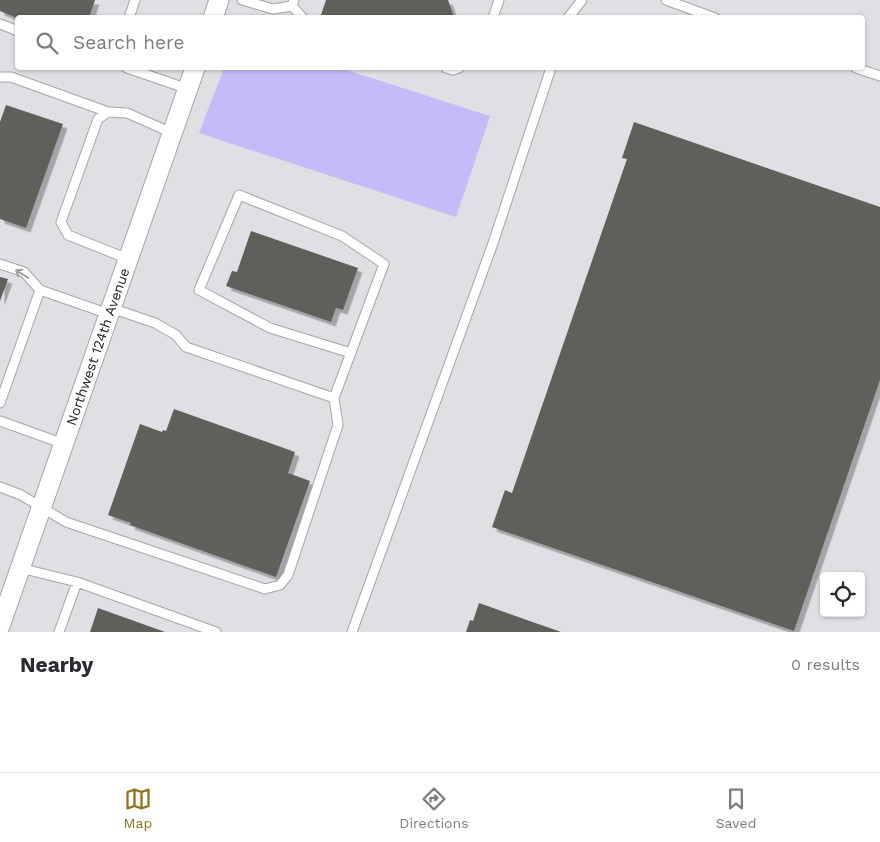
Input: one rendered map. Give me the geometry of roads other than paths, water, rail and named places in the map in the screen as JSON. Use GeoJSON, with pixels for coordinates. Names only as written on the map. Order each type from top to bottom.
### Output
{"type":"FeatureCollection","features":[{"type":"Feature","properties":{"kind":"street"},"geometry":{"type":"LineString","coordinates":[[214,15],[219,0]]}},
{"type":"Feature","properties":{"kind":"street","name":"Northwest 124th Avenue"},"geometry":{"type":"LineString","coordinates":[[0,626],[194,70]]}},
{"type":"Feature","properties":{"kind":"lane"},"geometry":{"type":"LineString","coordinates":[[130,15],[135,0]]}},
{"type":"Feature","properties":{"kind":"lane"},"geometry":{"type":"LineString","coordinates":[[242,0],[273,9],[293,3],[301,15]]}},
{"type":"Feature","properties":{"kind":"lane"},"geometry":{"type":"LineString","coordinates":[[494,15],[499,0]]}},
{"type":"Feature","properties":{"kind":"lane"},"geometry":{"type":"LineString","coordinates":[[570,15],[582,0]]}},
{"type":"Feature","properties":{"kind":"lane"},"geometry":{"type":"LineString","coordinates":[[666,0],[707,15]]}},
{"type":"Feature","properties":{"kind":"lane"},"geometry":{"type":"LineString","coordinates":[[0,24],[15,30]]}},
{"type":"Feature","properties":{"kind":"lane"},"geometry":{"type":"LineString","coordinates":[[133,70],[188,89]]}},
{"type":"Feature","properties":{"kind":"lane"},"geometry":{"type":"LineString","coordinates":[[352,632],[492,246],[550,70]]}},
{"type":"Feature","properties":{"kind":"lane"},"geometry":{"type":"LineString","coordinates":[[862,70],[880,76]]}},
{"type":"Feature","properties":{"kind":"lane"},"geometry":{"type":"LineString","coordinates":[[0,77],[11,78],[108,112],[127,113],[172,133]]}},
{"type":"Feature","properties":{"kind":"lane"},"geometry":{"type":"LineString","coordinates":[[108,112],[98,119],[62,222],[68,235],[128,259]]}},
{"type":"Feature","properties":{"kind":"lane"},"geometry":{"type":"LineString","coordinates":[[0,487],[21,495],[66,522],[265,589],[280,585],[288,575],[338,425],[334,398],[351,353],[384,264],[342,236],[239,195],[199,290],[270,328],[351,353]]}},
{"type":"Feature","properties":{"kind":"lane"},"geometry":{"type":"LineString","coordinates":[[0,264],[24,272],[40,290],[154,322],[176,335],[186,347],[334,398]]}},
{"type":"Feature","properties":{"kind":"lane"},"geometry":{"type":"LineString","coordinates":[[0,403],[40,290]]}},
{"type":"Feature","properties":{"kind":"lane"},"geometry":{"type":"LineString","coordinates":[[0,421],[64,444]]}},
{"type":"Feature","properties":{"kind":"lane"},"geometry":{"type":"LineString","coordinates":[[20,568],[77,582],[216,632]]}},
{"type":"Feature","properties":{"kind":"lane"},"geometry":{"type":"LineString","coordinates":[[59,632],[77,582]]}}]}
